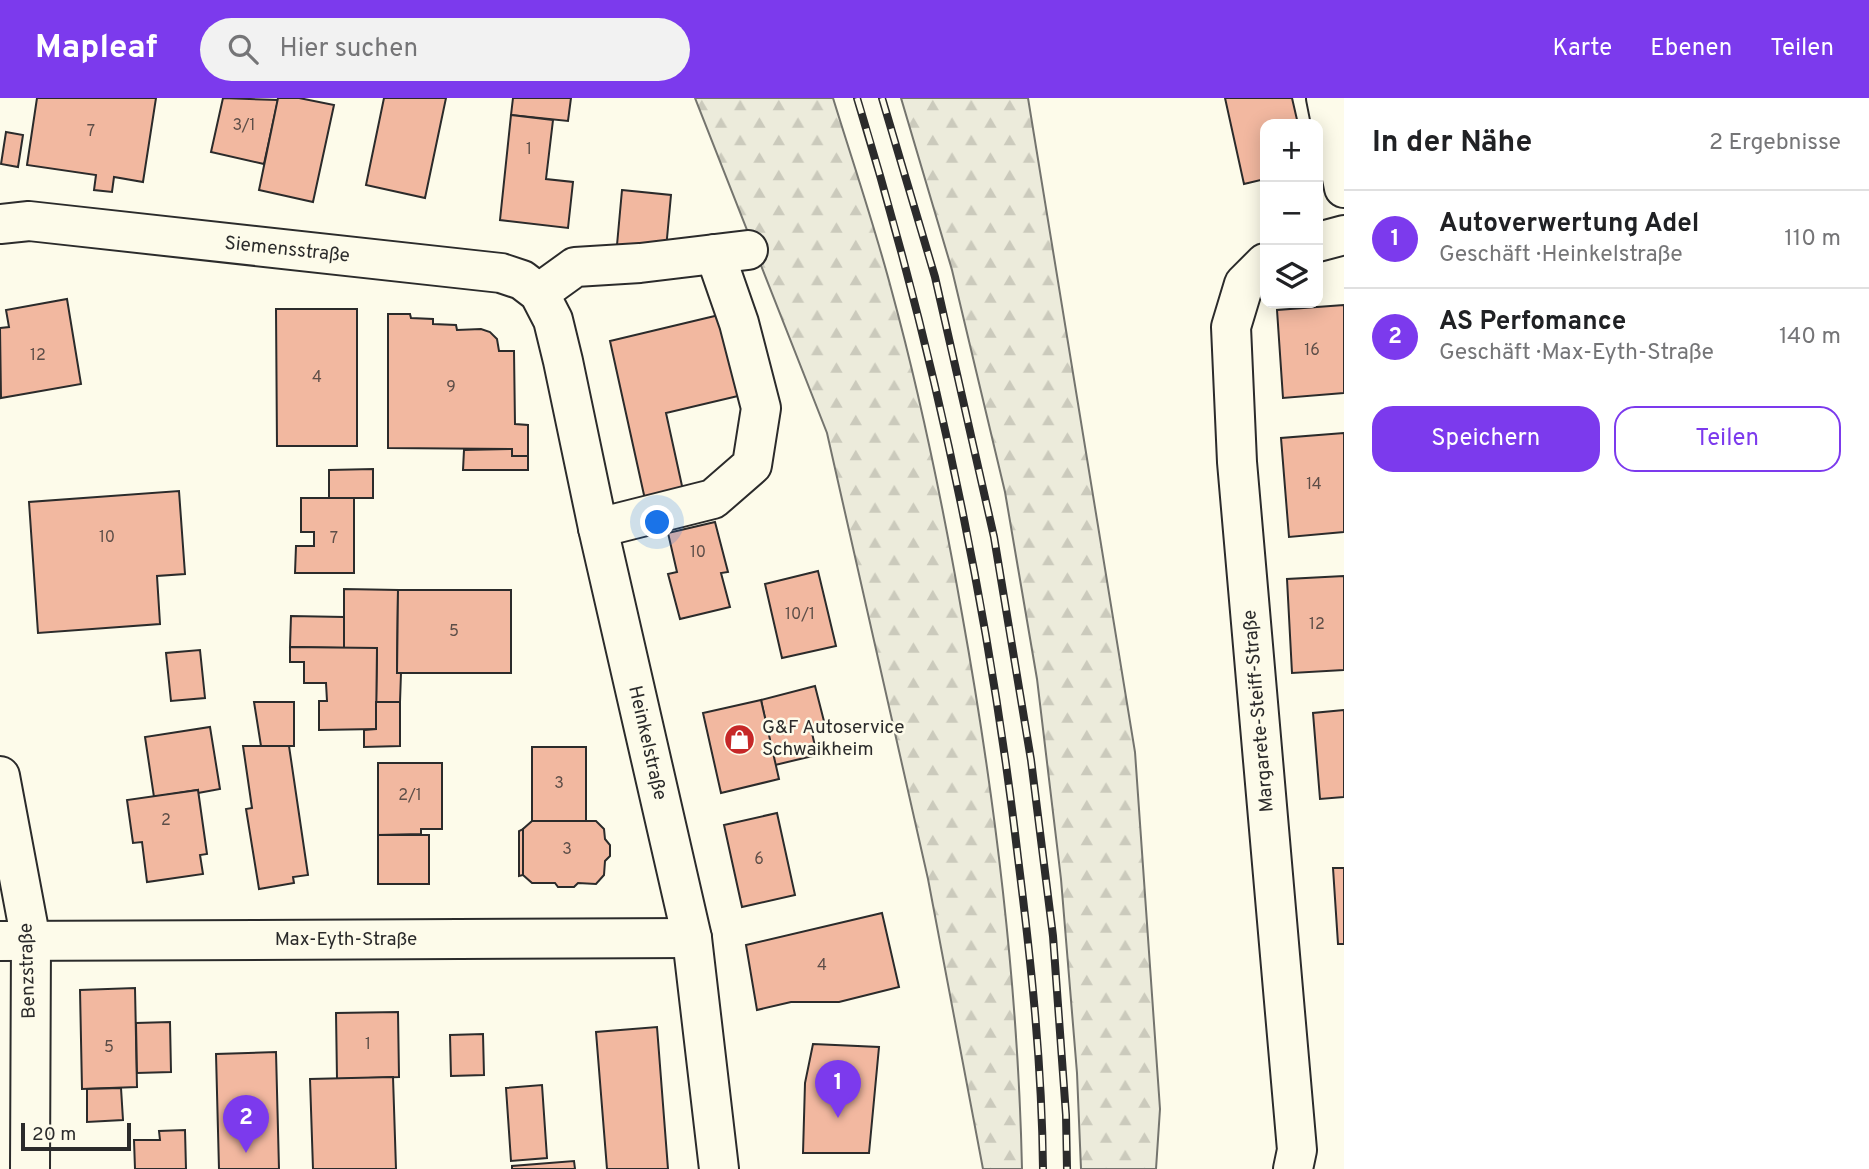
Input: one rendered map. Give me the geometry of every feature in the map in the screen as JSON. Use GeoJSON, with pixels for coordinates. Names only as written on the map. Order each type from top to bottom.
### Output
{"type":"FeatureCollection","features":[{"type":"Feature","properties":{"kind":"street"},"geometry":{"type":"LineString","coordinates":[[1326,98],[1344,188]]}},
{"type":"Feature","properties":{"kind":"street","name":"Siemensstraße"},"geometry":{"type":"LineString","coordinates":[[0,224],[29,221],[501,273],[522,280],[546,307]]}},
{"type":"Feature","properties":{"kind":"street"},"geometry":{"type":"LineString","coordinates":[[1323,241],[1344,235]]}},
{"type":"Feature","properties":{"kind":"street"},"geometry":{"type":"LineString","coordinates":[[546,307],[575,267],[640,263],[732,252],[739,323],[761,408],[752,465],[713,499],[598,528]]}},
{"type":"Feature","properties":{"kind":"street","name":"Margarete-Steiff-Straße"},"geometry":{"type":"LineString","coordinates":[[1260,268],[1244,284],[1231,327],[1238,475],[1297,1150],[1293,1169]]}},
{"type":"Feature","properties":{"kind":"street","name":"Heinkelstraße"},"geometry":{"type":"LineString","coordinates":[[546,307],[692,938],[719,1169]]}},
{"type":"Feature","properties":{"kind":"street","name":"Benzstraße"},"geometry":{"type":"LineString","coordinates":[[0,776],[15,941],[30,1169]]}},
{"type":"Feature","properties":{"kind":"street","name":"Max-Eyth-Straße"},"geometry":{"type":"LineString","coordinates":[[15,941],[692,938]]}},
{"type":"Feature","properties":{"kind":"green space"},"geometry":{"type":"Polygon","coordinates":[[[695,98],[833,98],[871,219],[922,412],[947,533],[985,752],[1010,959],[1022,1169],[983,1169],[928,879],[827,433],[695,98]]]}},
{"type":"Feature","properties":{"kind":"green space"},"geometry":{"type":"Polygon","coordinates":[[[901,98],[1028,98],[1135,752],[1160,1109],[1156,1169],[1081,1169],[1077,1073],[1061,879],[1037,679],[1005,492],[952,270],[901,98]]]}},
{"type":"Feature","properties":{"kind":"building"},"geometry":{"type":"Polygon","coordinates":[[[37,98],[156,98],[143,182],[114,177],[112,192],[94,190],[96,175],[27,165],[37,98]]]}},
{"type":"Feature","properties":{"kind":"building"},"geometry":{"type":"Polygon","coordinates":[[[223,98],[278,100],[264,164],[211,152],[223,98]]]}},
{"type":"Feature","properties":{"kind":"building"},"geometry":{"type":"Polygon","coordinates":[[[278,98],[299,98],[334,105],[313,202],[259,190],[278,98]]]}},
{"type":"Feature","properties":{"kind":"building"},"geometry":{"type":"Polygon","coordinates":[[[384,98],[446,98],[425,198],[366,185],[384,98]]]}},
{"type":"Feature","properties":{"kind":"building"},"geometry":{"type":"Polygon","coordinates":[[[513,98],[571,98],[568,121],[511,115],[513,98]]]}},
{"type":"Feature","properties":{"kind":"building"},"geometry":{"type":"Polygon","coordinates":[[[1225,98],[1292,98],[1297,119],[1260,119],[1260,180],[1244,184],[1225,98]]]}},
{"type":"Feature","properties":{"kind":"building"},"geometry":{"type":"Polygon","coordinates":[[[511,115],[553,120],[546,179],[573,182],[568,228],[500,220],[511,115]]]}},
{"type":"Feature","properties":{"kind":"building"},"geometry":{"type":"Polygon","coordinates":[[[6,132],[23,135],[18,167],[1,164],[6,132]]]}},
{"type":"Feature","properties":{"kind":"building"},"geometry":{"type":"Polygon","coordinates":[[[622,190],[671,195],[666,249],[617,245],[622,190]]]}},
{"type":"Feature","properties":{"kind":"building"},"geometry":{"type":"Polygon","coordinates":[[[67,299],[81,384],[1,398],[0,328],[9,327],[6,310],[67,299]]]}},
{"type":"Feature","properties":{"kind":"building"},"geometry":{"type":"Polygon","coordinates":[[[1344,305],[1344,393],[1283,398],[1277,310],[1344,305]]]}},
{"type":"Feature","properties":{"kind":"building"},"geometry":{"type":"Polygon","coordinates":[[[276,309],[357,309],[357,446],[277,446],[276,309]]]}},
{"type":"Feature","properties":{"kind":"building"},"geometry":{"type":"Polygon","coordinates":[[[388,314],[410,314],[411,318],[433,319],[433,324],[456,325],[457,330],[481,329],[490,332],[497,339],[499,351],[514,351],[515,424],[528,425],[528,456],[512,456],[512,449],[388,448],[388,314]]]}},
{"type":"Feature","properties":{"kind":"building"},"geometry":{"type":"Polygon","coordinates":[[[719,315],[738,396],[666,413],[684,495],[646,504],[610,341],[719,315]]]}},
{"type":"Feature","properties":{"kind":"building"},"geometry":{"type":"Polygon","coordinates":[[[1344,433],[1344,532],[1289,537],[1281,438],[1344,433]]]}},
{"type":"Feature","properties":{"kind":"building"},"geometry":{"type":"Polygon","coordinates":[[[512,449],[512,456],[528,456],[528,470],[463,470],[464,450],[512,449]]]}},
{"type":"Feature","properties":{"kind":"building"},"geometry":{"type":"Polygon","coordinates":[[[373,469],[373,498],[329,498],[329,470],[373,469]]]}},
{"type":"Feature","properties":{"kind":"building"},"geometry":{"type":"Polygon","coordinates":[[[179,491],[185,574],[157,576],[160,624],[38,633],[29,502],[179,491]]]}},
{"type":"Feature","properties":{"kind":"building"},"geometry":{"type":"Polygon","coordinates":[[[301,498],[354,498],[354,573],[295,573],[296,546],[314,546],[314,532],[301,532],[301,498]]]}},
{"type":"Feature","properties":{"kind":"building"},"geometry":{"type":"Polygon","coordinates":[[[715,522],[728,572],[721,573],[730,607],[680,619],[668,574],[677,572],[668,533],[715,522]]]}},
{"type":"Feature","properties":{"kind":"building"},"geometry":{"type":"Polygon","coordinates":[[[818,571],[836,646],[782,658],[765,584],[818,571]]]}},
{"type":"Feature","properties":{"kind":"building"},"geometry":{"type":"Polygon","coordinates":[[[1344,576],[1344,670],[1292,673],[1287,579],[1344,576]]]}},
{"type":"Feature","properties":{"kind":"building"},"geometry":{"type":"Polygon","coordinates":[[[344,589],[398,590],[397,673],[401,673],[400,702],[376,702],[377,648],[344,648],[344,589]]]}},
{"type":"Feature","properties":{"kind":"building"},"geometry":{"type":"Polygon","coordinates":[[[398,590],[511,590],[511,673],[397,673],[398,590]]]}},
{"type":"Feature","properties":{"kind":"building"},"geometry":{"type":"Polygon","coordinates":[[[291,616],[344,617],[344,648],[290,647],[291,616]]]}},
{"type":"Feature","properties":{"kind":"building"},"geometry":{"type":"Polygon","coordinates":[[[290,647],[377,648],[376,729],[319,730],[319,701],[327,701],[326,683],[304,683],[304,662],[290,662],[290,647]]]}},
{"type":"Feature","properties":{"kind":"building"},"geometry":{"type":"Polygon","coordinates":[[[200,650],[205,698],[171,701],[166,653],[200,650]]]}},
{"type":"Feature","properties":{"kind":"building"},"geometry":{"type":"Polygon","coordinates":[[[815,686],[826,729],[812,733],[817,755],[775,765],[761,700],[815,686]]]}},
{"type":"Feature","properties":{"kind":"building","name":"G&F Autoservice Schwaikheim"},"geometry":{"type":"Polygon","coordinates":[[[761,700],[779,779],[721,793],[703,713],[761,700]]]}},
{"type":"Feature","properties":{"kind":"building"},"geometry":{"type":"Polygon","coordinates":[[[254,702],[294,702],[294,746],[261,746],[254,702]]]}},
{"type":"Feature","properties":{"kind":"building"},"geometry":{"type":"Polygon","coordinates":[[[376,702],[400,702],[400,746],[364,747],[364,730],[376,729],[376,702]]]}},
{"type":"Feature","properties":{"kind":"building"},"geometry":{"type":"Polygon","coordinates":[[[1344,710],[1344,797],[1320,799],[1313,713],[1344,710]]]}},
{"type":"Feature","properties":{"kind":"building"},"geometry":{"type":"Polygon","coordinates":[[[210,727],[220,789],[154,797],[145,737],[210,727]]]}},
{"type":"Feature","properties":{"kind":"building"},"geometry":{"type":"Polygon","coordinates":[[[243,746],[289,746],[308,875],[293,877],[294,883],[259,889],[246,809],[252,808],[243,746]]]}},
{"type":"Feature","properties":{"kind":"building"},"geometry":{"type":"Polygon","coordinates":[[[532,747],[586,747],[586,821],[532,821],[532,747]]]}},
{"type":"Feature","properties":{"kind":"building"},"geometry":{"type":"Polygon","coordinates":[[[378,763],[442,763],[442,829],[421,829],[421,834],[378,835],[378,763]]]}},
{"type":"Feature","properties":{"kind":"building"},"geometry":{"type":"Polygon","coordinates":[[[198,790],[207,854],[200,855],[203,874],[147,882],[142,842],[133,843],[127,800],[198,790]]]}},
{"type":"Feature","properties":{"kind":"building"},"geometry":{"type":"Polygon","coordinates":[[[777,813],[795,895],[742,907],[724,825],[777,813]]]}},
{"type":"Feature","properties":{"kind":"building"},"geometry":{"type":"Polygon","coordinates":[[[532,821],[596,821],[604,829],[605,839],[610,845],[610,856],[605,861],[604,875],[596,884],[578,883],[574,887],[558,887],[555,883],[532,883],[523,875],[523,829],[532,821]]]}},
{"type":"Feature","properties":{"kind":"building"},"geometry":{"type":"Polygon","coordinates":[[[523,829],[523,875],[519,876],[519,831],[523,829]]]}},
{"type":"Feature","properties":{"kind":"building"},"geometry":{"type":"Polygon","coordinates":[[[378,835],[429,835],[429,884],[378,884],[378,835]]]}},
{"type":"Feature","properties":{"kind":"building"},"geometry":{"type":"Polygon","coordinates":[[[1333,868],[1344,868],[1344,944],[1338,944],[1333,868]]]}},
{"type":"Feature","properties":{"kind":"building"},"geometry":{"type":"Polygon","coordinates":[[[882,913],[899,987],[839,1002],[791,1002],[757,1010],[746,945],[882,913]]]}},
{"type":"Feature","properties":{"kind":"building"},"geometry":{"type":"Polygon","coordinates":[[[135,988],[137,1087],[82,1089],[80,990],[135,988]]]}},
{"type":"Feature","properties":{"kind":"building"},"geometry":{"type":"Polygon","coordinates":[[[398,1012],[399,1077],[337,1079],[336,1013],[398,1012]]]}},
{"type":"Feature","properties":{"kind":"building"},"geometry":{"type":"Polygon","coordinates":[[[170,1022],[171,1072],[137,1073],[136,1023],[170,1022]]]}},
{"type":"Feature","properties":{"kind":"building"},"geometry":{"type":"Polygon","coordinates":[[[657,1027],[668,1169],[607,1169],[596,1032],[657,1027]]]}},
{"type":"Feature","properties":{"kind":"building"},"geometry":{"type":"Polygon","coordinates":[[[483,1034],[484,1075],[451,1076],[450,1035],[483,1034]]]}},
{"type":"Feature","properties":{"kind":"building"},"geometry":{"type":"Polygon","coordinates":[[[813,1044],[879,1047],[869,1153],[803,1153],[805,1083],[813,1044]]]}},
{"type":"Feature","properties":{"kind":"building"},"geometry":{"type":"Polygon","coordinates":[[[276,1052],[279,1169],[219,1169],[216,1054],[276,1052]]]}},
{"type":"Feature","properties":{"kind":"building"},"geometry":{"type":"Polygon","coordinates":[[[393,1077],[396,1169],[313,1169],[310,1079],[393,1077]]]}},
{"type":"Feature","properties":{"kind":"building"},"geometry":{"type":"Polygon","coordinates":[[[542,1085],[547,1158],[511,1161],[506,1088],[542,1085]]]}},
{"type":"Feature","properties":{"kind":"building"},"geometry":{"type":"Polygon","coordinates":[[[121,1088],[123,1120],[87,1122],[87,1089],[121,1088]]]}},
{"type":"Feature","properties":{"kind":"building"},"geometry":{"type":"Polygon","coordinates":[[[185,1130],[186,1169],[135,1169],[134,1140],[160,1140],[159,1131],[185,1130]]]}},
{"type":"Feature","properties":{"kind":"building"},"geometry":{"type":"Polygon","coordinates":[[[574,1161],[575,1169],[512,1169],[512,1166],[574,1161]]]}},
{"type":"Feature","properties":{"kind":"railway"},"geometry":{"type":"LineString","coordinates":[[857,98],[885,191],[933,379],[955,474],[991,665],[1006,761],[1031,974],[1038,1052],[1043,1169]]}},
{"type":"Feature","properties":{"kind":"railway"},"geometry":{"type":"LineString","coordinates":[[882,98],[935,277],[994,537],[1031,760],[1053,936],[1066,1115],[1067,1169]]}},
{"type":"Feature","properties":{"kind":"place","name":"G&F Autoservice Schwaikheim"},"geometry":{"type":"Point","coordinates":[739,739]}},
{"type":"Feature","properties":{"kind":"place","name":"Autoverwertung Adel"},"geometry":{"type":"Point","coordinates":[838,1118]}},
{"type":"Feature","properties":{"kind":"place","name":"AS Perfomance"},"geometry":{"type":"Point","coordinates":[246,1153]}}]}
